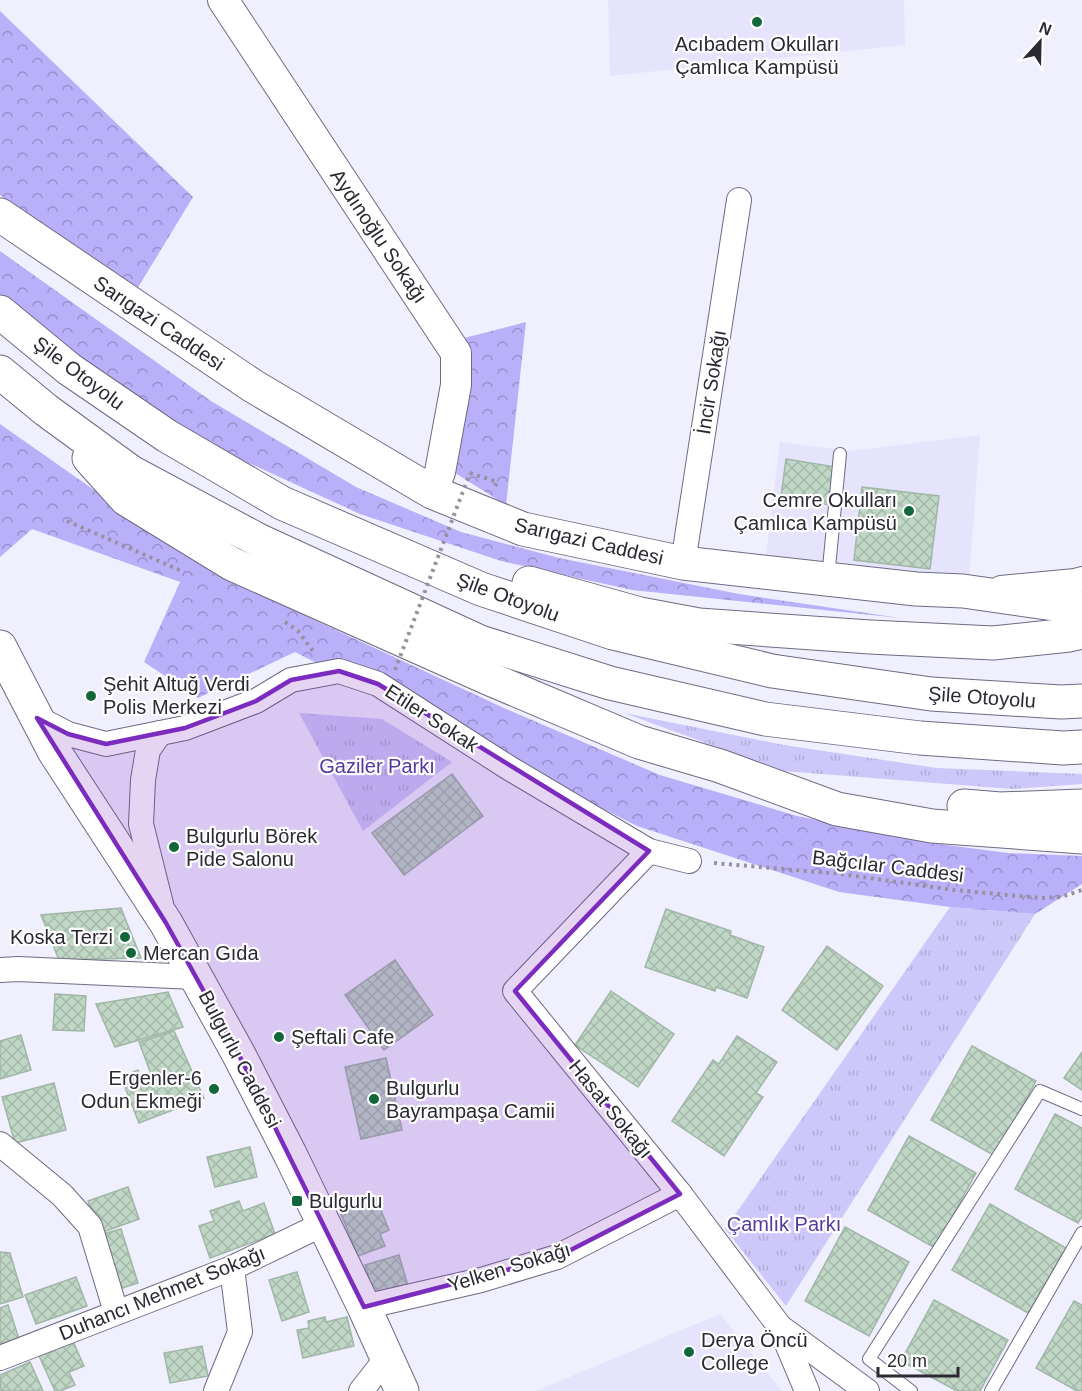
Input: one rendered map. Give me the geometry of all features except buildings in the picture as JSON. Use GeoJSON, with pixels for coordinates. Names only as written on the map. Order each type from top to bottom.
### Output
{"type":"FeatureCollection","features":[{"type":"Feature","properties":{"kind":"main road","name":"Sarıgazi Caddesi"},"geometry":{"type":"LineString","coordinates":[[0,215],[253,387],[432,492],[523,529],[683,563],[916,590],[963,591]]}},
{"type":"Feature","properties":{"kind":"main road","name":"Şile Otoyolu"},"geometry":{"type":"LineString","coordinates":[[0,312],[69,369],[167,436],[282,503],[481,589],[613,633],[772,671],[931,694],[1061,702],[1082,701]]}},
{"type":"Feature","properties":{"kind":"main road"},"geometry":{"type":"LineString","coordinates":[[0,372],[46,410],[131,472],[260,542],[480,642],[610,683],[765,719],[920,738],[1063,748],[1082,747]]}},
{"type":"Feature","properties":{"kind":"main road"},"geometry":{"type":"LineString","coordinates":[[46,410],[126,499],[232,564],[639,742],[720,766],[840,793],[999,809],[1081,827]]}},
{"type":"Feature","properties":{"kind":"main road"},"geometry":{"type":"LineString","coordinates":[[282,503],[486,572],[640,614],[699,625],[993,643],[1082,632]]}},
{"type":"Feature","properties":{"kind":"main road"},"geometry":{"type":"LineString","coordinates":[[963,591],[1082,608]]}},
{"type":"Feature","properties":{"kind":"main road","name":"Bulgurlu Caddesi"},"geometry":{"type":"LineString","coordinates":[[0,646],[54,751],[166,923],[238,1053],[290,1154],[364,1306],[372,1380],[402,1391]]}},
{"type":"Feature","properties":{"kind":"street","name":"Aydınoğlu Sokağı"},"geometry":{"type":"LineString","coordinates":[[223,0],[456,353],[456,385],[440,472],[432,492]]}},
{"type":"Feature","properties":{"kind":"street","name":"İncir Sokağı"},"geometry":{"type":"LineString","coordinates":[[683,563],[739,200]]}},
{"type":"Feature","properties":{"kind":"street","name":"Sarıgazi Caddesi"},"geometry":{"type":"LineString","coordinates":[[963,591],[1082,579]]}},
{"type":"Feature","properties":{"kind":"street","name":"Etiler Sokak"},"geometry":{"type":"LineString","coordinates":[[37,718],[68,734],[106,744],[185,728],[256,701],[291,680],[339,671],[378,684],[509,768],[649,851],[689,861]]}},
{"type":"Feature","properties":{"kind":"street"},"geometry":{"type":"LineString","coordinates":[[160,733],[148,750],[143,780],[141,824],[166,923]]}},
{"type":"Feature","properties":{"kind":"street","name":"Hasat Sokağı"},"geometry":{"type":"LineString","coordinates":[[649,851],[515,991],[680,1194],[780,1327],[807,1391]]}},
{"type":"Feature","properties":{"kind":"street"},"geometry":{"type":"LineString","coordinates":[[0,970],[195,977]]}},
{"type":"Feature","properties":{"kind":"street"},"geometry":{"type":"LineString","coordinates":[[0,1144],[62,1196],[90,1226],[116,1312]]}},
{"type":"Feature","properties":{"kind":"street","name":"Yelken Sokağı"},"geometry":{"type":"LineString","coordinates":[[364,1306],[481,1280],[557,1257],[680,1194]]}},
{"type":"Feature","properties":{"kind":"street","name":"Duhancı Mehmet Sokağı"},"geometry":{"type":"LineString","coordinates":[[0,1358],[232,1268],[323,1224]]}},
{"type":"Feature","properties":{"kind":"street"},"geometry":{"type":"LineString","coordinates":[[216,1391],[240,1332],[232,1268]]}},
{"type":"Feature","properties":{"kind":"street"},"geometry":{"type":"LineString","coordinates":[[780,1327],[867,1391]]}},
{"type":"Feature","properties":{"kind":"lane"},"geometry":{"type":"LineString","coordinates":[[828,579],[840,454]]}},
{"type":"Feature","properties":{"kind":"lane"},"geometry":{"type":"LineString","coordinates":[[911,1391],[869,1359],[1040,1091],[1082,1109]]}},
{"type":"Feature","properties":{"kind":"lane"},"geometry":{"type":"LineString","coordinates":[[991,1391],[1082,1233]]}},
{"type":"Feature","properties":{"kind":"path"},"geometry":{"type":"LineString","coordinates":[[394,670],[470,472],[496,482]]}},
{"type":"Feature","properties":{"kind":"path","name":"Bağcılar Caddesi"},"geometry":{"type":"LineString","coordinates":[[689,861],[841,874],[954,890],[1040,898],[1061,897],[1082,890]]}},
{"type":"Feature","properties":{"kind":"highlighted area"},"geometry":{"type":"Polygon","coordinates":[[[339,671],[378,684],[649,851],[515,991],[680,1194],[557,1257],[364,1307],[238,1053],[166,923],[37,718],[68,734],[106,744],[185,728],[256,701],[291,680],[339,671]]]}},
{"type":"Feature","properties":{"kind":"shaded area","name":"Acıbadem Okulları Çamlıca Kampüsü"},"geometry":{"type":"Polygon","coordinates":[[[608,0],[904,0],[905,45],[610,76],[608,0]]]}},
{"type":"Feature","properties":{"kind":"shaded area","name":"Cemre Okulları Çamlıca Kampüsü"},"geometry":{"type":"Polygon","coordinates":[[[980,435],[969,581],[766,556],[780,442],[850,451],[980,435]]]}},
{"type":"Feature","properties":{"kind":"shaded area","name":"Derya Öncü College"},"geometry":{"type":"Polygon","coordinates":[[[720,1314],[782,1391],[536,1391],[720,1314]]]}},
{"type":"Feature","properties":{"kind":"green space"},"geometry":{"type":"Polygon","coordinates":[[[0,11],[193,197],[134,294],[0,195],[0,11]]]}},
{"type":"Feature","properties":{"kind":"green space"},"geometry":{"type":"Polygon","coordinates":[[[0,251],[211,401],[356,487],[461,532],[559,558],[739,594],[900,618],[632,590],[501,561],[360,514],[166,425],[0,314],[0,251]]]}},
{"type":"Feature","properties":{"kind":"green space"},"geometry":{"type":"Polygon","coordinates":[[[526,322],[506,505],[444,466],[464,338],[526,322]]]}},
{"type":"Feature","properties":{"kind":"green space"},"geometry":{"type":"Polygon","coordinates":[[[0,424],[174,546],[310,618],[504,708],[660,775],[797,816],[939,844],[1008,853],[1082,856],[1082,884],[1035,914],[950,907],[839,892],[637,826],[295,652],[198,698],[144,662],[180,582],[32,529],[0,557],[0,424]]]}},
{"type":"Feature","properties":{"kind":"green space","name":"Gaziler Parkı"},"geometry":{"type":"Polygon","coordinates":[[[299,713],[382,719],[452,762],[363,831],[299,713]]]}},
{"type":"Feature","properties":{"kind":"green space"},"geometry":{"type":"Polygon","coordinates":[[[624,713],[784,745],[937,768],[1082,774],[1082,784],[1012,789],[783,771],[624,713]]]}},
{"type":"Feature","properties":{"kind":"green space","name":"Çamlık Parkı"},"geometry":{"type":"Polygon","coordinates":[[[950,907],[1035,914],[786,1306],[725,1229],[950,907]]]}},
{"type":"Feature","properties":{"kind":"place","name":"Acıbadem Okulları Çamlıca Kampüsü"},"geometry":{"type":"Point","coordinates":[757,22]}},
{"type":"Feature","properties":{"kind":"place","name":"Cemre Okulları Çamlıca Kampüsü"},"geometry":{"type":"Point","coordinates":[909,511]}},
{"type":"Feature","properties":{"kind":"place","name":"Şehit Altuğ Verdi Polis Merkezi"},"geometry":{"type":"Point","coordinates":[91,696]}},
{"type":"Feature","properties":{"kind":"place","name":"Bulgurlu Börek Pide Salonu"},"geometry":{"type":"Point","coordinates":[174,847]}},
{"type":"Feature","properties":{"kind":"place","name":"Koska Terzi"},"geometry":{"type":"Point","coordinates":[125,937]}},
{"type":"Feature","properties":{"kind":"place","name":"Mercan Gıda"},"geometry":{"type":"Point","coordinates":[131,953]}},
{"type":"Feature","properties":{"kind":"place","name":"Şeftali Cafe"},"geometry":{"type":"Point","coordinates":[279,1037]}},
{"type":"Feature","properties":{"kind":"place","name":"Ergenler-6 Odun Ekmeği"},"geometry":{"type":"Point","coordinates":[214,1089]}},
{"type":"Feature","properties":{"kind":"place","name":"Bulgurlu Bayrampaşa Camii"},"geometry":{"type":"Point","coordinates":[374,1099]}},
{"type":"Feature","properties":{"kind":"place","name":"Bulgurlu"},"geometry":{"type":"Point","coordinates":[297,1201]}},
{"type":"Feature","properties":{"kind":"place","name":"Derya Öncü College"},"geometry":{"type":"Point","coordinates":[689,1352]}}]}
